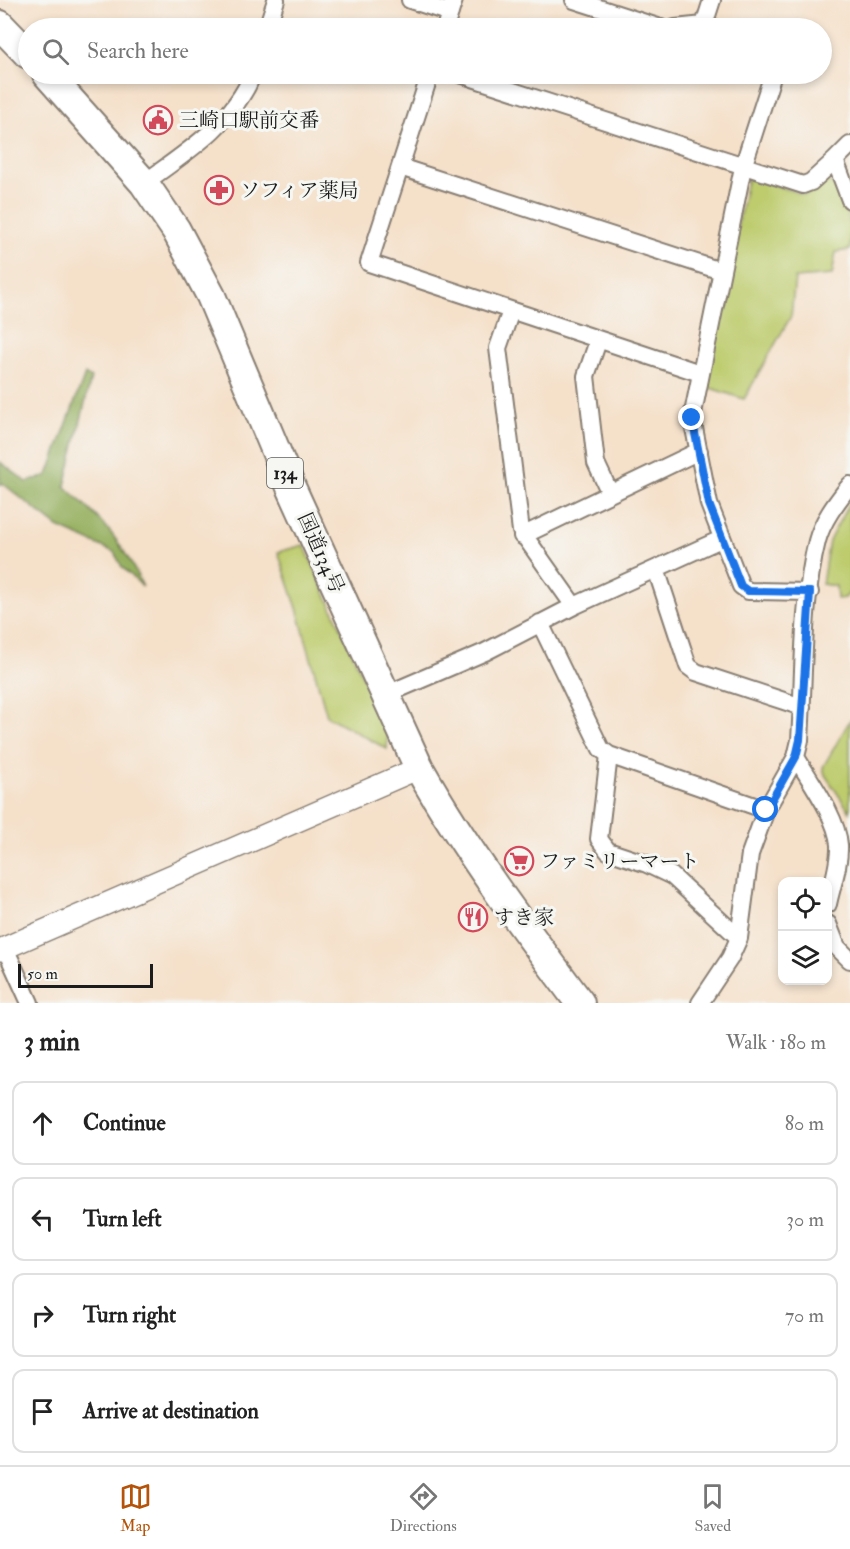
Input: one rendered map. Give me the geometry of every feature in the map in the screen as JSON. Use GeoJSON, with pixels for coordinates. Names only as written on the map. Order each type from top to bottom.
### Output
{"type":"FeatureCollection","features":[{"type":"Feature","properties":{"kind":"highway"},"geometry":{"type":"LineString","coordinates":[[0,25],[18,44]]}},
{"type":"Feature","properties":{"kind":"highway","name":"国道134号"},"geometry":{"type":"LineString","coordinates":[[56,84],[144,183],[176,230],[211,296],[291,487],[419,768],[442,808],[507,905],[580,1003]]}},
{"type":"Feature","properties":{"kind":"street"},"geometry":{"type":"LineString","coordinates":[[270,18],[276,0]]}},
{"type":"Feature","properties":{"kind":"street"},"geometry":{"type":"LineString","coordinates":[[410,0],[450,14]]}},
{"type":"Feature","properties":{"kind":"street"},"geometry":{"type":"LineString","coordinates":[[574,0],[630,18]]}},
{"type":"Feature","properties":{"kind":"street"},"geometry":{"type":"LineString","coordinates":[[711,18],[712,0]]}},
{"type":"Feature","properties":{"kind":"street"},"geometry":{"type":"LineString","coordinates":[[144,183],[225,120],[241,99],[248,84]]}},
{"type":"Feature","properties":{"kind":"street"},"geometry":{"type":"LineString","coordinates":[[427,84],[369,263],[700,373]]}},
{"type":"Feature","properties":{"kind":"street"},"geometry":{"type":"LineString","coordinates":[[490,84],[803,185],[811,182],[850,145]]}},
{"type":"Feature","properties":{"kind":"street"},"geometry":{"type":"LineString","coordinates":[[770,84],[743,167],[692,418],[709,504],[741,586],[748,591],[810,592]]}},
{"type":"Feature","properties":{"kind":"street"},"geometry":{"type":"LineString","coordinates":[[835,160],[850,200]]}},
{"type":"Feature","properties":{"kind":"street"},"geometry":{"type":"LineString","coordinates":[[400,167],[721,271]]}},
{"type":"Feature","properties":{"kind":"street"},"geometry":{"type":"LineString","coordinates":[[511,310],[498,348],[522,536],[574,606]]}},
{"type":"Feature","properties":{"kind":"street"},"geometry":{"type":"LineString","coordinates":[[598,340],[586,376],[596,463],[610,493]]}},
{"type":"Feature","properties":{"kind":"street"},"geometry":{"type":"LineString","coordinates":[[522,536],[699,451]]}},
{"type":"Feature","properties":{"kind":"street"},"geometry":{"type":"LineString","coordinates":[[700,1003],[730,958],[739,938],[746,869],[766,810],[796,757],[810,592],[818,539],[830,512],[850,485]]}},
{"type":"Feature","properties":{"kind":"street"},"geometry":{"type":"LineString","coordinates":[[385,695],[485,652],[574,606],[721,539]]}},
{"type":"Feature","properties":{"kind":"street"},"geometry":{"type":"LineString","coordinates":[[656,569],[688,666],[696,672],[802,707]]}},
{"type":"Feature","properties":{"kind":"street"},"geometry":{"type":"LineString","coordinates":[[540,623],[601,749],[609,755],[766,810]]}},
{"type":"Feature","properties":{"kind":"street"},"geometry":{"type":"LineString","coordinates":[[609,755],[599,839],[608,851],[647,864],[672,876],[739,938]]}},
{"type":"Feature","properties":{"kind":"street"},"geometry":{"type":"LineString","coordinates":[[796,757],[836,830],[839,845],[832,887]]}},
{"type":"Feature","properties":{"kind":"street"},"geometry":{"type":"LineString","coordinates":[[30,1003],[2,949],[419,768]]}},
{"type":"Feature","properties":{"kind":"street"},"geometry":{"type":"LineString","coordinates":[[831,931],[837,947],[850,960]]}},
{"type":"Feature","properties":{"kind":"green space"},"geometry":{"type":"Polygon","coordinates":[[[748,176],[805,195],[825,181],[837,185],[850,223],[850,250],[836,252],[832,275],[795,278],[791,316],[744,399],[704,386],[748,176]]]}},
{"type":"Feature","properties":{"kind":"green space"},"geometry":{"type":"Polygon","coordinates":[[[85,374],[91,378],[65,486],[119,543],[143,587],[122,567],[114,552],[58,527],[2,483],[0,485],[0,462],[27,482],[48,475],[85,374]]]}},
{"type":"Feature","properties":{"kind":"green space"},"geometry":{"type":"Polygon","coordinates":[[[850,501],[850,592],[845,598],[837,599],[836,586],[822,584],[829,541],[850,501]]]}},
{"type":"Feature","properties":{"kind":"green space"},"geometry":{"type":"Polygon","coordinates":[[[304,545],[388,734],[387,749],[327,716],[297,608],[278,552],[304,545]]]}},
{"type":"Feature","properties":{"kind":"green space"},"geometry":{"type":"Polygon","coordinates":[[[850,720],[850,812],[825,775],[823,767],[850,720]]]}},
{"type":"Feature","properties":{"kind":"place","name":"三崎口駅前交番"},"geometry":{"type":"Point","coordinates":[158,120]}},
{"type":"Feature","properties":{"kind":"place","name":"ソフィア薬局"},"geometry":{"type":"Point","coordinates":[219,190]}},
{"type":"Feature","properties":{"kind":"place","name":"ファミリーマート"},"geometry":{"type":"Point","coordinates":[519,861]}},
{"type":"Feature","properties":{"kind":"place","name":"すき家"},"geometry":{"type":"Point","coordinates":[473,917]}},
{"type":"Feature","properties":{"kind":"route"},"geometry":{"type":"LineString","coordinates":[[692,418],[709,504],[741,586],[748,591],[810,592],[800,740],[796,757],[766,810]]}}]}
